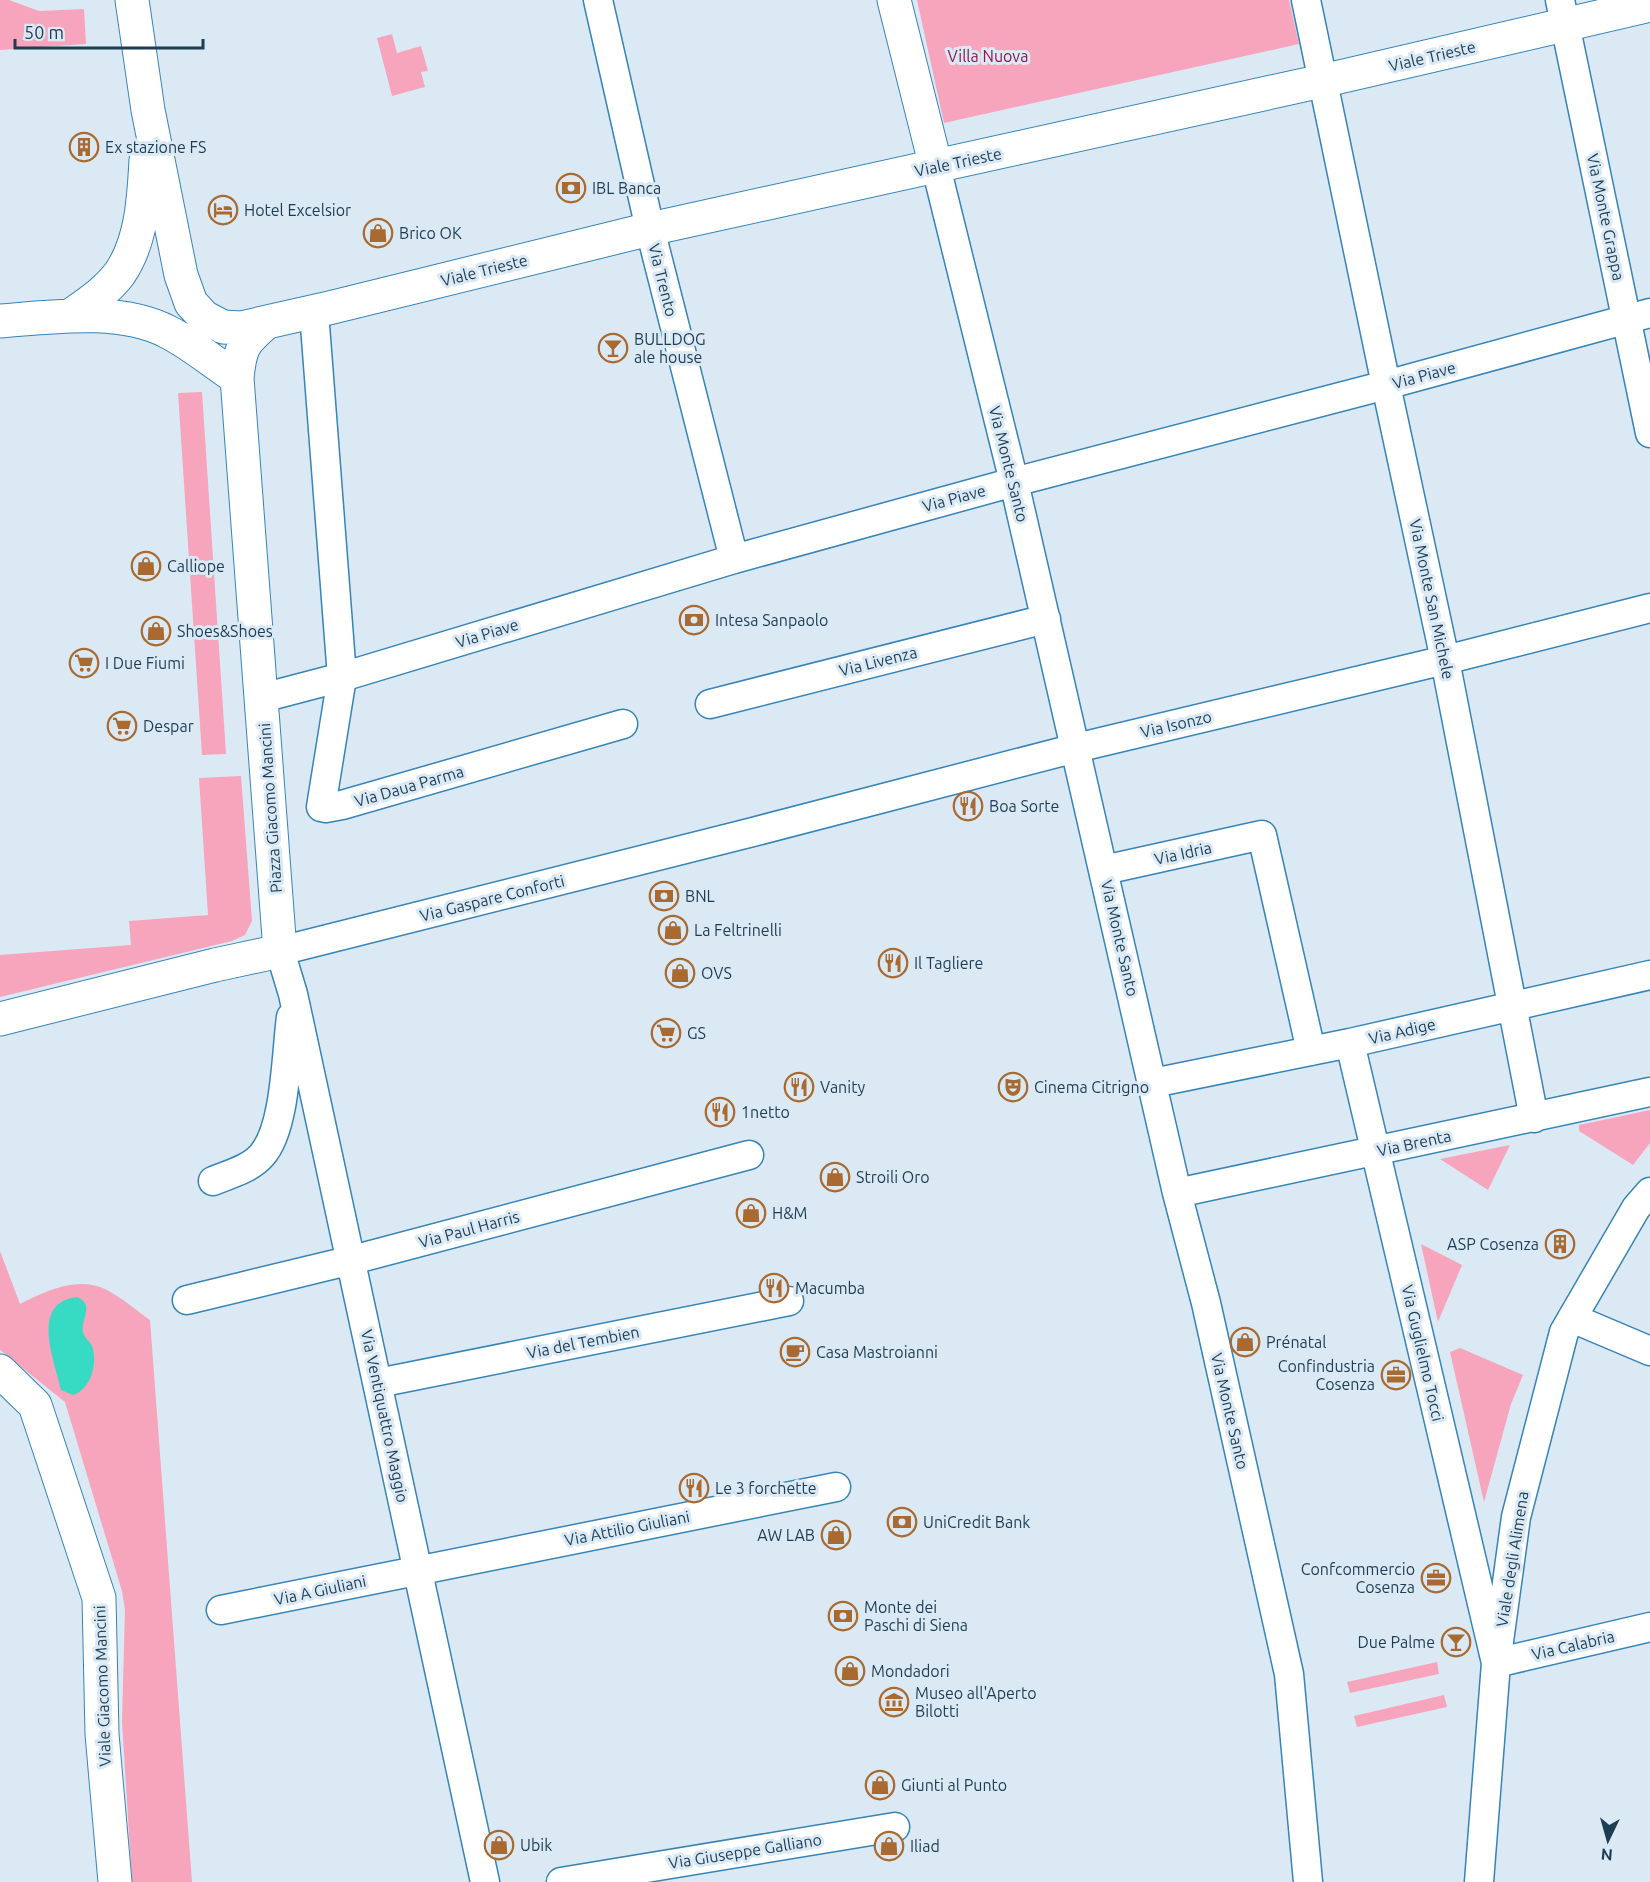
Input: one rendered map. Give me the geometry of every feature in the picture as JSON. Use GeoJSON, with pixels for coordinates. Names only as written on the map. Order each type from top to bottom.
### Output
{"type":"FeatureCollection","features":[{"type":"Feature","properties":{"kind":"street"},"geometry":{"type":"LineString","coordinates":[[70,316],[97,296],[120,273],[135,241],[144,187],[148,110],[132,0]]}},
{"type":"Feature","properties":{"kind":"street","name":"Via Trento"},"geometry":{"type":"LineString","coordinates":[[598,0],[650,229],[734,560]]}},
{"type":"Feature","properties":{"kind":"street","name":"Via Monte Santo"},"geometry":{"type":"LineString","coordinates":[[894,0],[1014,482],[1177,1193],[1206,1303],[1289,1674],[1308,1882]]}},
{"type":"Feature","properties":{"kind":"street","name":"Via Monte San Michele"},"geometry":{"type":"LineString","coordinates":[[1306,0],[1445,660],[1534,1118]]}},
{"type":"Feature","properties":{"kind":"street","name":"Viale Trieste"},"geometry":{"type":"LineString","coordinates":[[148,110],[181,275],[192,303],[204,317],[223,327],[241,328],[650,229],[1322,81],[1563,13],[1650,5]]}},
{"type":"Feature","properties":{"kind":"street","name":"Via Monte Grappa"},"geometry":{"type":"LineString","coordinates":[[1563,13],[1639,316],[1650,433]]}},
{"type":"Feature","properties":{"kind":"street"},"geometry":{"type":"LineString","coordinates":[[314,312],[342,677]]}},
{"type":"Feature","properties":{"kind":"street"},"geometry":{"type":"LineString","coordinates":[[0,321],[70,316],[121,318],[169,332],[237,378]]}},
{"type":"Feature","properties":{"kind":"street","name":"Via Piave"},"geometry":{"type":"LineString","coordinates":[[262,698],[342,677],[734,560],[1014,482],[1639,316]]}},
{"type":"Feature","properties":{"kind":"street","name":"Piazza Giacomo Mancini"},"geometry":{"type":"LineString","coordinates":[[266,323],[250,336],[239,354],[237,378],[280,951]]}},
{"type":"Feature","properties":{"kind":"street","name":"Via Isonzo"},"geometry":{"type":"LineString","coordinates":[[704,845],[1076,748],[1445,660],[1650,608]]}},
{"type":"Feature","properties":{"kind":"street","name":"Via Livenza"},"geometry":{"type":"LineString","coordinates":[[710,704],[1046,619]]}},
{"type":"Feature","properties":{"kind":"street","name":"Via Daua Parma"},"geometry":{"type":"LineString","coordinates":[[342,677],[321,804],[323,808],[342,805],[623,724]]}},
{"type":"Feature","properties":{"kind":"street","name":"Via Idria"},"geometry":{"type":"LineString","coordinates":[[1104,870],[1262,835],[1311,1051]]}},
{"type":"Feature","properties":{"kind":"street","name":"Via Gaspare Conforti"},"geometry":{"type":"LineString","coordinates":[[280,951],[704,845]]}},
{"type":"Feature","properties":{"kind":"street"},"geometry":{"type":"LineString","coordinates":[[0,1019],[280,951]]}},
{"type":"Feature","properties":{"kind":"street","name":"Via Ventiquattro Maggio"},"geometry":{"type":"LineString","coordinates":[[280,951],[293,994],[352,1260],[485,1882]]}},
{"type":"Feature","properties":{"kind":"street","name":"Via Adige"},"geometry":{"type":"LineString","coordinates":[[1153,1083],[1350,1043],[1650,975]]}},
{"type":"Feature","properties":{"kind":"street"},"geometry":{"type":"LineString","coordinates":[[213,1181],[244,1168],[261,1156],[273,1138],[279,1116],[293,994]]}},
{"type":"Feature","properties":{"kind":"street","name":"Via Guglielmo Tocci"},"geometry":{"type":"LineString","coordinates":[[1350,1043],[1496,1663]]}},
{"type":"Feature","properties":{"kind":"street","name":"Via Brenta"},"geometry":{"type":"LineString","coordinates":[[1177,1193],[1650,1092]]}},
{"type":"Feature","properties":{"kind":"street","name":"Via Paul Harris"},"geometry":{"type":"LineString","coordinates":[[187,1300],[352,1260],[749,1155]]}},
{"type":"Feature","properties":{"kind":"street","name":"Viale degli Alimena"},"geometry":{"type":"LineString","coordinates":[[1479,1882],[1496,1663],[1516,1517],[1564,1332],[1636,1208],[1650,1192]]}},
{"type":"Feature","properties":{"kind":"street","name":"Via del Tembien"},"geometry":{"type":"LineString","coordinates":[[378,1383],[789,1301]]}},
{"type":"Feature","properties":{"kind":"street"},"geometry":{"type":"LineString","coordinates":[[1572,1318],[1650,1351]]}},
{"type":"Feature","properties":{"kind":"street","name":"Viale Giacomo Mancini"},"geometry":{"type":"LineString","coordinates":[[0,1371],[34,1405],[99,1598],[102,1734],[114,1882]]}},
{"type":"Feature","properties":{"kind":"street","name":"Via Attilio Giuliani"},"geometry":{"type":"LineString","coordinates":[[418,1570],[836,1487]]}},
{"type":"Feature","properties":{"kind":"street","name":"Via A Giuliani"},"geometry":{"type":"LineString","coordinates":[[221,1610],[418,1570]]}},
{"type":"Feature","properties":{"kind":"street","name":"Via Calabria"},"geometry":{"type":"LineString","coordinates":[[1496,1663],[1650,1627]]}},
{"type":"Feature","properties":{"kind":"street","name":"Via Giuseppe Galliano"},"geometry":{"type":"LineString","coordinates":[[561,1882],[895,1827]]}},
{"type":"Feature","properties":{"kind":"green space"},"geometry":{"type":"Polygon","coordinates":[[[0,0],[9,0],[39,11],[84,9],[86,44],[0,50],[0,0]]]}},
{"type":"Feature","properties":{"kind":"green space","name":"Villa Nuova"},"geometry":{"type":"Polygon","coordinates":[[[917,0],[1289,0],[1299,44],[944,123],[917,0]]]}},
{"type":"Feature","properties":{"kind":"green space"},"geometry":{"type":"Polygon","coordinates":[[[392,34],[397,53],[421,46],[428,71],[421,72],[425,87],[392,96],[377,38],[392,34]]]}},
{"type":"Feature","properties":{"kind":"green space"},"geometry":{"type":"Polygon","coordinates":[[[202,392],[226,754],[202,755],[178,393],[202,392]]]}},
{"type":"Feature","properties":{"kind":"green space"},"geometry":{"type":"Polygon","coordinates":[[[241,776],[252,921],[245,935],[232,941],[0,997],[0,955],[131,945],[129,921],[208,915],[199,778],[241,776]]]}},
{"type":"Feature","properties":{"kind":"green space"},"geometry":{"type":"Polygon","coordinates":[[[1650,1110],[1650,1143],[1633,1165],[1579,1131],[1579,1125],[1650,1110]]]}},
{"type":"Feature","properties":{"kind":"green space"},"geometry":{"type":"Polygon","coordinates":[[[1510,1145],[1488,1190],[1440,1159],[1510,1145]]]}},
{"type":"Feature","properties":{"kind":"green space"},"geometry":{"type":"Polygon","coordinates":[[[1421,1244],[1462,1265],[1438,1322],[1421,1244]]]}},
{"type":"Feature","properties":{"kind":"green space"},"geometry":{"type":"Polygon","coordinates":[[[0,1251],[20,1304],[62,1286],[85,1284],[107,1290],[150,1320],[192,1882],[132,1882],[122,1722],[125,1610],[122,1591],[65,1402],[0,1350],[0,1251]]]}},
{"type":"Feature","properties":{"kind":"green space"},"geometry":{"type":"Polygon","coordinates":[[[1460,1348],[1523,1375],[1511,1404],[1484,1502],[1450,1352],[1460,1348]]]}},
{"type":"Feature","properties":{"kind":"green space"},"geometry":{"type":"Polygon","coordinates":[[[1437,1662],[1439,1674],[1350,1693],[1347,1682],[1437,1662]]]}},
{"type":"Feature","properties":{"kind":"green space"},"geometry":{"type":"Polygon","coordinates":[[[1444,1695],[1447,1707],[1357,1727],[1354,1716],[1444,1695]]]}},
{"type":"Feature","properties":{"kind":"shaded area"},"geometry":{"type":"Polygon","coordinates":[[[77,1297],[86,1305],[83,1329],[84,1335],[92,1346],[94,1360],[89,1382],[73,1395],[61,1390],[51,1349],[49,1321],[53,1310],[62,1301],[77,1297]]]}},
{"type":"Feature","properties":{"kind":"place","name":"Ex stazione FS"},"geometry":{"type":"Point","coordinates":[84,147]}},
{"type":"Feature","properties":{"kind":"place","name":"IBL Banca"},"geometry":{"type":"Point","coordinates":[571,188]}},
{"type":"Feature","properties":{"kind":"place","name":"Hotel Excelsior"},"geometry":{"type":"Point","coordinates":[223,210]}},
{"type":"Feature","properties":{"kind":"place","name":"Brico OK"},"geometry":{"type":"Point","coordinates":[378,233]}},
{"type":"Feature","properties":{"kind":"place","name":"BULLDOG ale house"},"geometry":{"type":"Point","coordinates":[613,348]}},
{"type":"Feature","properties":{"kind":"place","name":"Calliope"},"geometry":{"type":"Point","coordinates":[146,566]}},
{"type":"Feature","properties":{"kind":"place","name":"Intesa Sanpaolo"},"geometry":{"type":"Point","coordinates":[694,620]}},
{"type":"Feature","properties":{"kind":"place","name":"Shoes&Shoes"},"geometry":{"type":"Point","coordinates":[156,631]}},
{"type":"Feature","properties":{"kind":"place","name":"I Due Fiumi"},"geometry":{"type":"Point","coordinates":[84,663]}},
{"type":"Feature","properties":{"kind":"place","name":"Despar"},"geometry":{"type":"Point","coordinates":[122,726]}},
{"type":"Feature","properties":{"kind":"place","name":"Boa Sorte"},"geometry":{"type":"Point","coordinates":[968,806]}},
{"type":"Feature","properties":{"kind":"place","name":"BNL"},"geometry":{"type":"Point","coordinates":[664,896]}},
{"type":"Feature","properties":{"kind":"place","name":"La Feltrinelli"},"geometry":{"type":"Point","coordinates":[673,930]}},
{"type":"Feature","properties":{"kind":"place","name":"Il Tagliere"},"geometry":{"type":"Point","coordinates":[893,963]}},
{"type":"Feature","properties":{"kind":"place","name":"OVS"},"geometry":{"type":"Point","coordinates":[680,973]}},
{"type":"Feature","properties":{"kind":"place","name":"GS"},"geometry":{"type":"Point","coordinates":[666,1033]}},
{"type":"Feature","properties":{"kind":"place","name":"Vanity"},"geometry":{"type":"Point","coordinates":[799,1087]}},
{"type":"Feature","properties":{"kind":"place","name":"Cinema Citrigno"},"geometry":{"type":"Point","coordinates":[1013,1087]}},
{"type":"Feature","properties":{"kind":"place","name":"1netto"},"geometry":{"type":"Point","coordinates":[720,1112]}},
{"type":"Feature","properties":{"kind":"place","name":"Stroili Oro"},"geometry":{"type":"Point","coordinates":[835,1177]}},
{"type":"Feature","properties":{"kind":"place","name":"H&M"},"geometry":{"type":"Point","coordinates":[751,1213]}},
{"type":"Feature","properties":{"kind":"place","name":"ASP Cosenza"},"geometry":{"type":"Point","coordinates":[1560,1244]}},
{"type":"Feature","properties":{"kind":"place","name":"Macumba"},"geometry":{"type":"Point","coordinates":[774,1288]}},
{"type":"Feature","properties":{"kind":"place","name":"Prénatal"},"geometry":{"type":"Point","coordinates":[1245,1342]}},
{"type":"Feature","properties":{"kind":"place","name":"Casa Mastroianni"},"geometry":{"type":"Point","coordinates":[795,1352]}},
{"type":"Feature","properties":{"kind":"place","name":"Confindustria Cosenza"},"geometry":{"type":"Point","coordinates":[1396,1375]}},
{"type":"Feature","properties":{"kind":"place","name":"Le 3 forchette"},"geometry":{"type":"Point","coordinates":[694,1488]}},
{"type":"Feature","properties":{"kind":"place","name":"UniCredit Bank"},"geometry":{"type":"Point","coordinates":[902,1522]}},
{"type":"Feature","properties":{"kind":"place","name":"AW LAB"},"geometry":{"type":"Point","coordinates":[836,1535]}},
{"type":"Feature","properties":{"kind":"place","name":"Confcommercio Cosenza"},"geometry":{"type":"Point","coordinates":[1436,1578]}},
{"type":"Feature","properties":{"kind":"place","name":"Monte dei Paschi di Siena"},"geometry":{"type":"Point","coordinates":[843,1616]}},
{"type":"Feature","properties":{"kind":"place","name":"Due Palme"},"geometry":{"type":"Point","coordinates":[1456,1642]}},
{"type":"Feature","properties":{"kind":"place","name":"Mondadori"},"geometry":{"type":"Point","coordinates":[850,1671]}},
{"type":"Feature","properties":{"kind":"place","name":"Museo all'Aperto Bilotti"},"geometry":{"type":"Point","coordinates":[894,1702]}},
{"type":"Feature","properties":{"kind":"place","name":"Giunti al Punto"},"geometry":{"type":"Point","coordinates":[880,1785]}},
{"type":"Feature","properties":{"kind":"place","name":"Ubik"},"geometry":{"type":"Point","coordinates":[499,1845]}},
{"type":"Feature","properties":{"kind":"place","name":"Iliad"},"geometry":{"type":"Point","coordinates":[889,1846]}}]}
